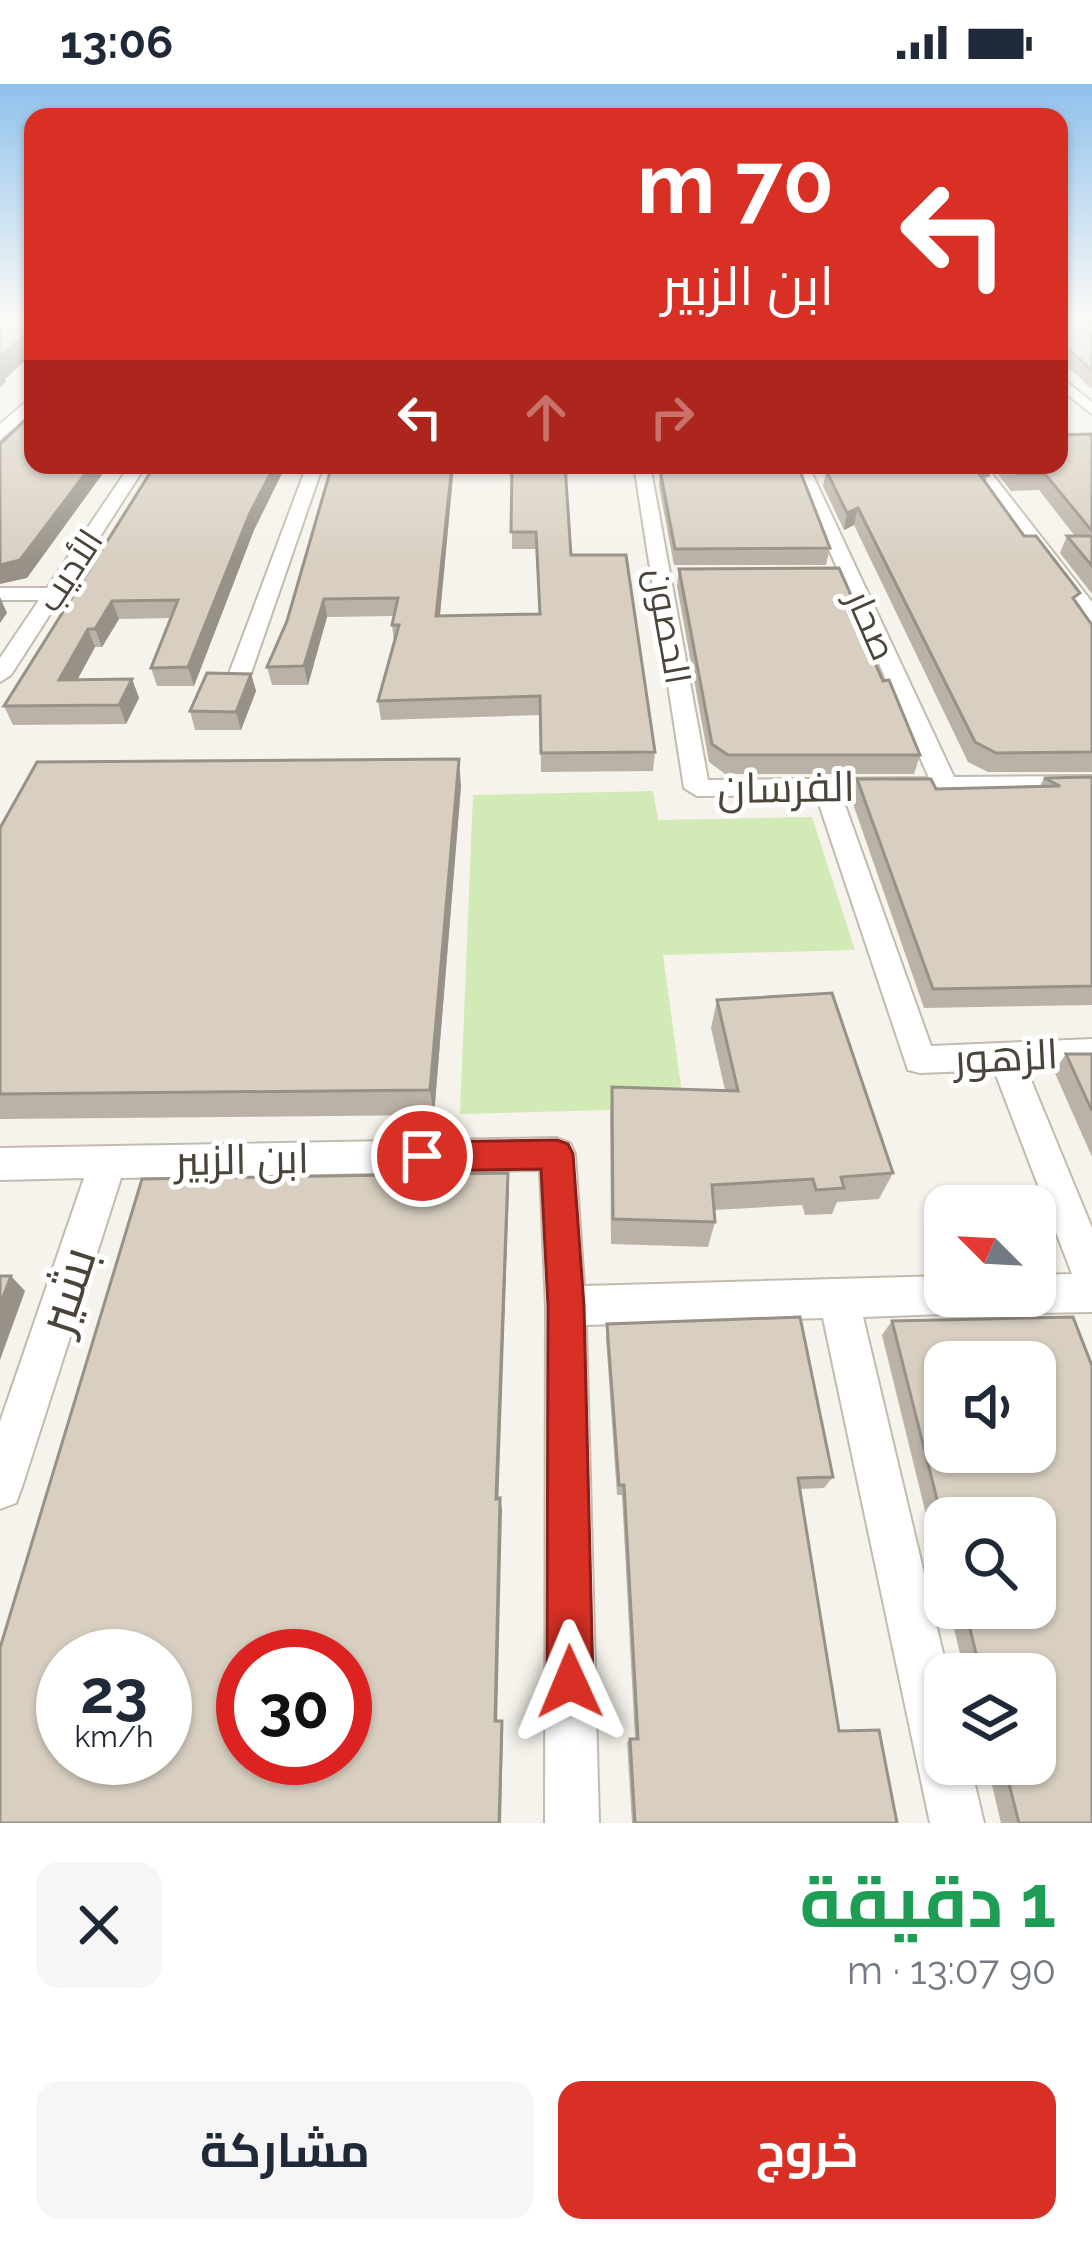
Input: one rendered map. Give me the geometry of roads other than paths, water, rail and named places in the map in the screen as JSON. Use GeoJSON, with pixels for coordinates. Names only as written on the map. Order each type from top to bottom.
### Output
{"type":"FeatureCollection","features":[{"type":"Feature","properties":{"kind":"street"},"geometry":{"type":"LineString","coordinates":[[0,434],[24,410]]}},
{"type":"Feature","properties":{"kind":"street","name":"الأديب"},"geometry":{"type":"LineString","coordinates":[[0,675],[132,474]]}},
{"type":"Feature","properties":{"kind":"street"},"geometry":{"type":"LineString","coordinates":[[238,679],[312,474]]}},
{"type":"Feature","properties":{"kind":"street","name":"الحصون"},"geometry":{"type":"LineString","coordinates":[[644,474],[697,788]]}},
{"type":"Feature","properties":{"kind":"street","name":"صحار"},"geometry":{"type":"LineString","coordinates":[[804,474],[945,785]]}},
{"type":"Feature","properties":{"kind":"street"},"geometry":{"type":"LineString","coordinates":[[983,474],[1092,616]]}},
{"type":"Feature","properties":{"kind":"street"},"geometry":{"type":"LineString","coordinates":[[826,575],[850,575]]}},
{"type":"Feature","properties":{"kind":"street"},"geometry":{"type":"LineString","coordinates":[[661,576],[684,576]]}},
{"type":"Feature","properties":{"kind":"street"},"geometry":{"type":"LineString","coordinates":[[0,594],[52,594]]}},
{"type":"Feature","properties":{"kind":"street","name":"الفرسان"},"geometry":{"type":"LineString","coordinates":[[697,788],[1092,784]]}},
{"type":"Feature","properties":{"kind":"street","name":"الزهور"},"geometry":{"type":"LineString","coordinates":[[826,787],[920,1060],[1092,1052]]}},
{"type":"Feature","properties":{"kind":"street"},"geometry":{"type":"LineString","coordinates":[[1004,1054],[1092,1276]]}},
{"type":"Feature","properties":{"kind":"street","name":"ابن الزبير"},"geometry":{"type":"LineString","coordinates":[[0,1164],[557,1154],[566,1306]]}},
{"type":"Feature","properties":{"kind":"street","name":"بشير"},"geometry":{"type":"LineString","coordinates":[[0,1486],[108,1162]]}},
{"type":"Feature","properties":{"kind":"street"},"geometry":{"type":"LineString","coordinates":[[1056,1294],[1092,1293]]}},
{"type":"Feature","properties":{"kind":"street"},"geometry":{"type":"LineString","coordinates":[[572,1823],[566,1306],[924,1295]]}},
{"type":"Feature","properties":{"kind":"street"},"geometry":{"type":"LineString","coordinates":[[838,1297],[957,1823]]}}]}
